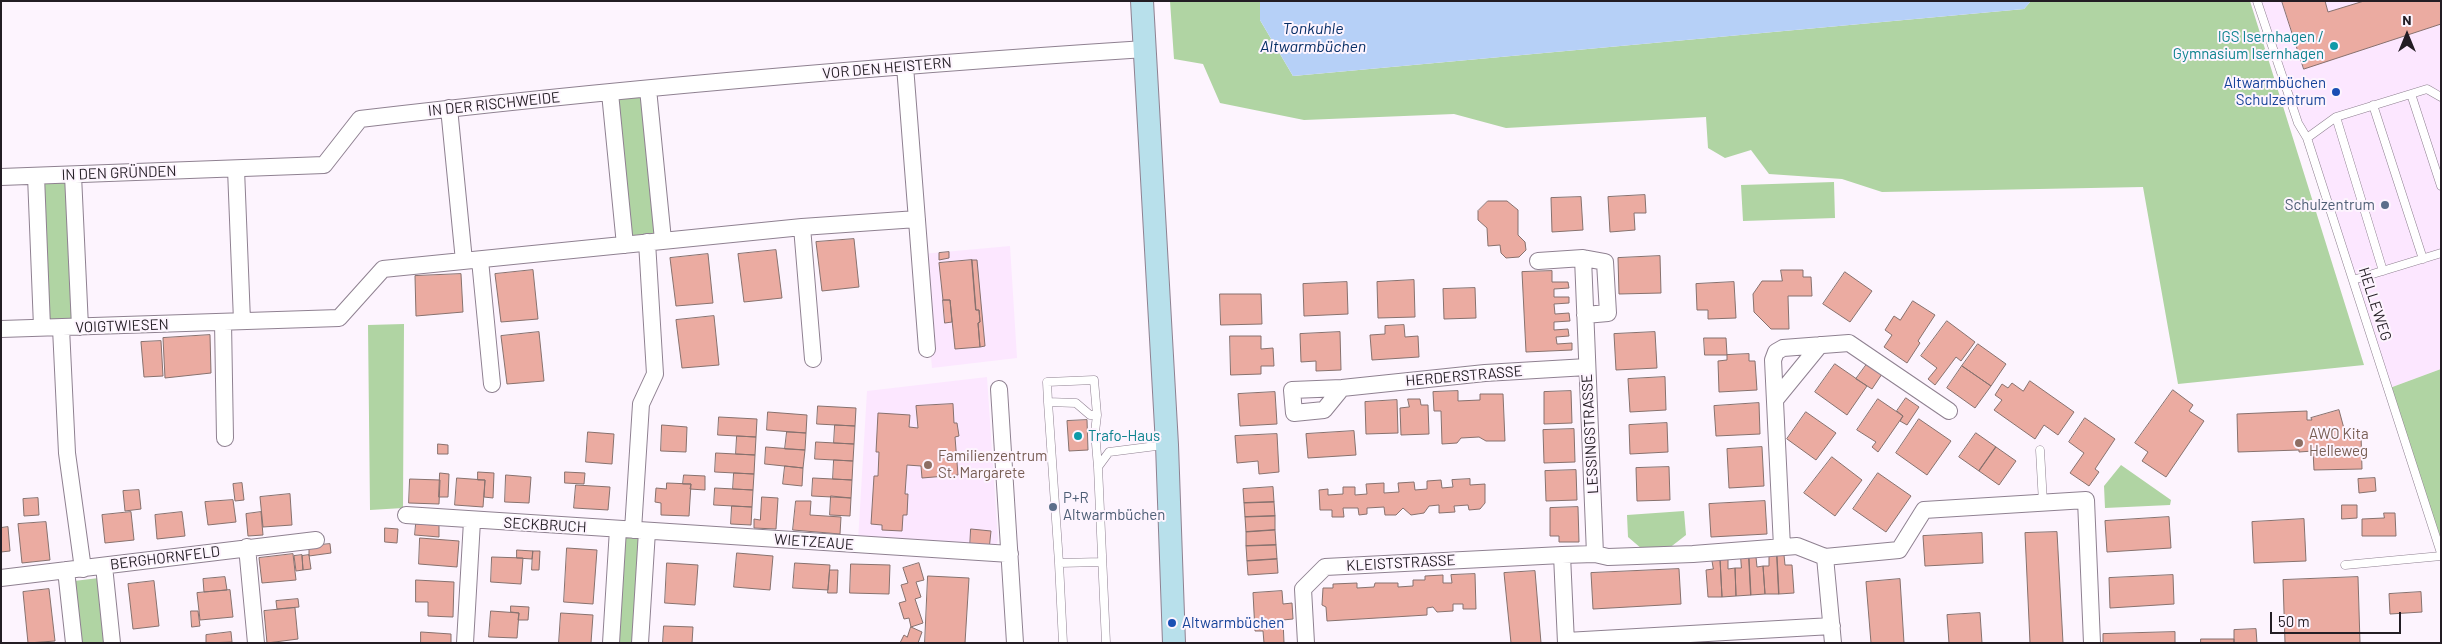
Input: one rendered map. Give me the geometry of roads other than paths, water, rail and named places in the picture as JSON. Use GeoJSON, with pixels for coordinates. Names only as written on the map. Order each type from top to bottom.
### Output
{"type":"FeatureCollection","features":[{"type":"Feature","properties":{"kind":"main road"},"geometry":{"type":"LineString","coordinates":[[1142,1],[1167,445],[1174,643]]}},
{"type":"Feature","properties":{"kind":"street","name":"VOR DEN HEISTERN"},"geometry":{"type":"LineString","coordinates":[[629,91],[905,66],[1145,50]]}},
{"type":"Feature","properties":{"kind":"street"},"geometry":{"type":"LineString","coordinates":[[905,66],[927,349]]}},
{"type":"Feature","properties":{"kind":"street"},"geometry":{"type":"LineString","coordinates":[[640,643],[633,530],[641,404],[655,374],[655,241],[648,90]]}},
{"type":"Feature","properties":{"kind":"street","name":"IN DER RISCHWEIDE"},"geometry":{"type":"LineString","coordinates":[[360,119],[450,108],[629,91]]}},
{"type":"Feature","properties":{"kind":"street"},"geometry":{"type":"LineString","coordinates":[[610,93],[625,245]]}},
{"type":"Feature","properties":{"kind":"street"},"geometry":{"type":"LineString","coordinates":[[450,108],[492,384]]}},
{"type":"Feature","properties":{"kind":"street","name":"IN DEN GRÜNDEN"},"geometry":{"type":"LineString","coordinates":[[1,177],[324,165],[360,119]]}},
{"type":"Feature","properties":{"kind":"street"},"geometry":{"type":"LineString","coordinates":[[236,169],[242,321]]}},
{"type":"Feature","properties":{"kind":"street"},"geometry":{"type":"LineString","coordinates":[[73,175],[80,327]]}},
{"type":"Feature","properties":{"kind":"street"},"geometry":{"type":"LineString","coordinates":[[36,176],[42,327]]}},
{"type":"Feature","properties":{"kind":"street"},"geometry":{"type":"LineString","coordinates":[[472,260],[802,227],[917,219]]}},
{"type":"Feature","properties":{"kind":"street"},"geometry":{"type":"LineString","coordinates":[[802,227],[814,359]]}},
{"type":"Feature","properties":{"kind":"street"},"geometry":{"type":"LineString","coordinates":[[1538,261],[1583,258],[1605,262],[1608,313],[1586,315]]}},
{"type":"Feature","properties":{"kind":"street","name":"LESSINGSTRASSE"},"geometry":{"type":"LineString","coordinates":[[1583,258],[1595,554]]}},
{"type":"Feature","properties":{"kind":"street","name":"VOIGTWIESEN"},"geometry":{"type":"LineString","coordinates":[[1,329],[339,318],[383,269],[472,260]]}},
{"type":"Feature","properties":{"kind":"street"},"geometry":{"type":"LineString","coordinates":[[223,322],[225,438]]}},
{"type":"Feature","properties":{"kind":"street"},"geometry":{"type":"LineString","coordinates":[[61,328],[67,453],[74,495],[74,643]]}},
{"type":"Feature","properties":{"kind":"street"},"geometry":{"type":"LineString","coordinates":[[1782,547],[1773,360],[1776,352],[1783,348],[1849,342],[1949,411]]}},
{"type":"Feature","properties":{"kind":"street"},"geometry":{"type":"LineString","coordinates":[[1775,400],[1820,345]]}},
{"type":"Feature","properties":{"kind":"street","name":"HERDERSTRASSE"},"geometry":{"type":"LineString","coordinates":[[1342,388],[1485,373],[1587,367]]}},
{"type":"Feature","properties":{"kind":"street"},"geometry":{"type":"LineString","coordinates":[[999,389],[1015,643]]}},
{"type":"Feature","properties":{"kind":"street"},"geometry":{"type":"LineString","coordinates":[[1832,626],[1566,642],[1562,555],[1595,554],[1608,557],[1693,554],[1797,546],[1825,557],[1899,550],[1924,510],[2086,500],[2092,643]]}},
{"type":"Feature","properties":{"kind":"street","name":"SECKBRUCH"},"geometry":{"type":"LineString","coordinates":[[406,515],[472,521],[633,530]]}},
{"type":"Feature","properties":{"kind":"street"},"geometry":{"type":"LineString","coordinates":[[465,643],[472,521]]}},
{"type":"Feature","properties":{"kind":"street"},"geometry":{"type":"LineString","coordinates":[[611,643],[633,530]]}},
{"type":"Feature","properties":{"kind":"street","name":"WIETZEAUE"},"geometry":{"type":"LineString","coordinates":[[633,530],[1010,554]]}},
{"type":"Feature","properties":{"kind":"street","name":"BERGHORNFELD"},"geometry":{"type":"LineString","coordinates":[[1,578],[316,540]]}},
{"type":"Feature","properties":{"kind":"street"},"geometry":{"type":"LineString","coordinates":[[247,547],[256,643]]}},
{"type":"Feature","properties":{"kind":"street","name":"KLEISTSTRASSE"},"geometry":{"type":"LineString","coordinates":[[1306,643],[1303,589],[1325,567],[1562,555]]}},
{"type":"Feature","properties":{"kind":"street"},"geometry":{"type":"LineString","coordinates":[[1825,557],[1833,643]]}},
{"type":"Feature","properties":{"kind":"street"},"geometry":{"type":"LineString","coordinates":[[104,566],[112,643]]}},
{"type":"Feature","properties":{"kind":"lane","name":"HELLEWEG"},"geometry":{"type":"LineString","coordinates":[[2257,1],[2298,123],[2307,138],[2441,555]]}},
{"type":"Feature","properties":{"kind":"lane"},"geometry":{"type":"LineString","coordinates":[[2307,138],[2336,117],[2373,105],[2427,89],[2441,97]]}},
{"type":"Feature","properties":{"kind":"lane"},"geometry":{"type":"LineString","coordinates":[[2411,94],[2441,186]]}},
{"type":"Feature","properties":{"kind":"lane"},"geometry":{"type":"LineString","coordinates":[[2373,105],[2423,259]]}},
{"type":"Feature","properties":{"kind":"lane"},"geometry":{"type":"LineString","coordinates":[[2336,117],[2383,271]]}},
{"type":"Feature","properties":{"kind":"lane"},"geometry":{"type":"LineString","coordinates":[[2353,280],[2441,254]]}},
{"type":"Feature","properties":{"kind":"lane"},"geometry":{"type":"LineString","coordinates":[[1063,643],[1047,382],[1094,380],[1106,643]]}},
{"type":"Feature","properties":{"kind":"lane"},"geometry":{"type":"LineString","coordinates":[[1048,402],[1076,403],[1090,415],[1097,415]]}},
{"type":"Feature","properties":{"kind":"lane"},"geometry":{"type":"LineString","coordinates":[[1098,467],[1109,452],[1167,445]]}},
{"type":"Feature","properties":{"kind":"lane"},"geometry":{"type":"LineString","coordinates":[[2040,450],[2043,503]]}},
{"type":"Feature","properties":{"kind":"lane"},"geometry":{"type":"LineString","coordinates":[[2345,565],[2441,555]]}},
{"type":"Feature","properties":{"kind":"lane"},"geometry":{"type":"LineString","coordinates":[[1059,563],[1102,562]]}},
{"type":"Feature","properties":{"kind":"water","name":"Tonkuhle Altwarmbüchen"},"geometry":{"type":"Polygon","coordinates":[[[1260,1],[2031,1],[2024,9],[1293,76],[1260,20],[1260,1]]]}},
{"type":"Feature","properties":{"kind":"place","name":"IGS Isernhagen / Gymnasium Isernhagen"},"geometry":{"type":"Point","coordinates":[2334,46]}},
{"type":"Feature","properties":{"kind":"place","name":"Altwarmbüchen Schulzentrum"},"geometry":{"type":"Point","coordinates":[2336,92]}},
{"type":"Feature","properties":{"kind":"place","name":"Schulzentrum"},"geometry":{"type":"Point","coordinates":[2385,205]}},
{"type":"Feature","properties":{"kind":"place","name":"Trafo-Haus"},"geometry":{"type":"Point","coordinates":[1078,436]}},
{"type":"Feature","properties":{"kind":"place","name":"AWO Kita Helleweg"},"geometry":{"type":"Point","coordinates":[2299,443]}},
{"type":"Feature","properties":{"kind":"place","name":"Familienzentrum St. Margarete"},"geometry":{"type":"Point","coordinates":[928,465]}},
{"type":"Feature","properties":{"kind":"place","name":"P+R Altwarmbüchen"},"geometry":{"type":"Point","coordinates":[1053,507]}},
{"type":"Feature","properties":{"kind":"place","name":"Altwarmbüchen"},"geometry":{"type":"Point","coordinates":[1172,623]}}]}
